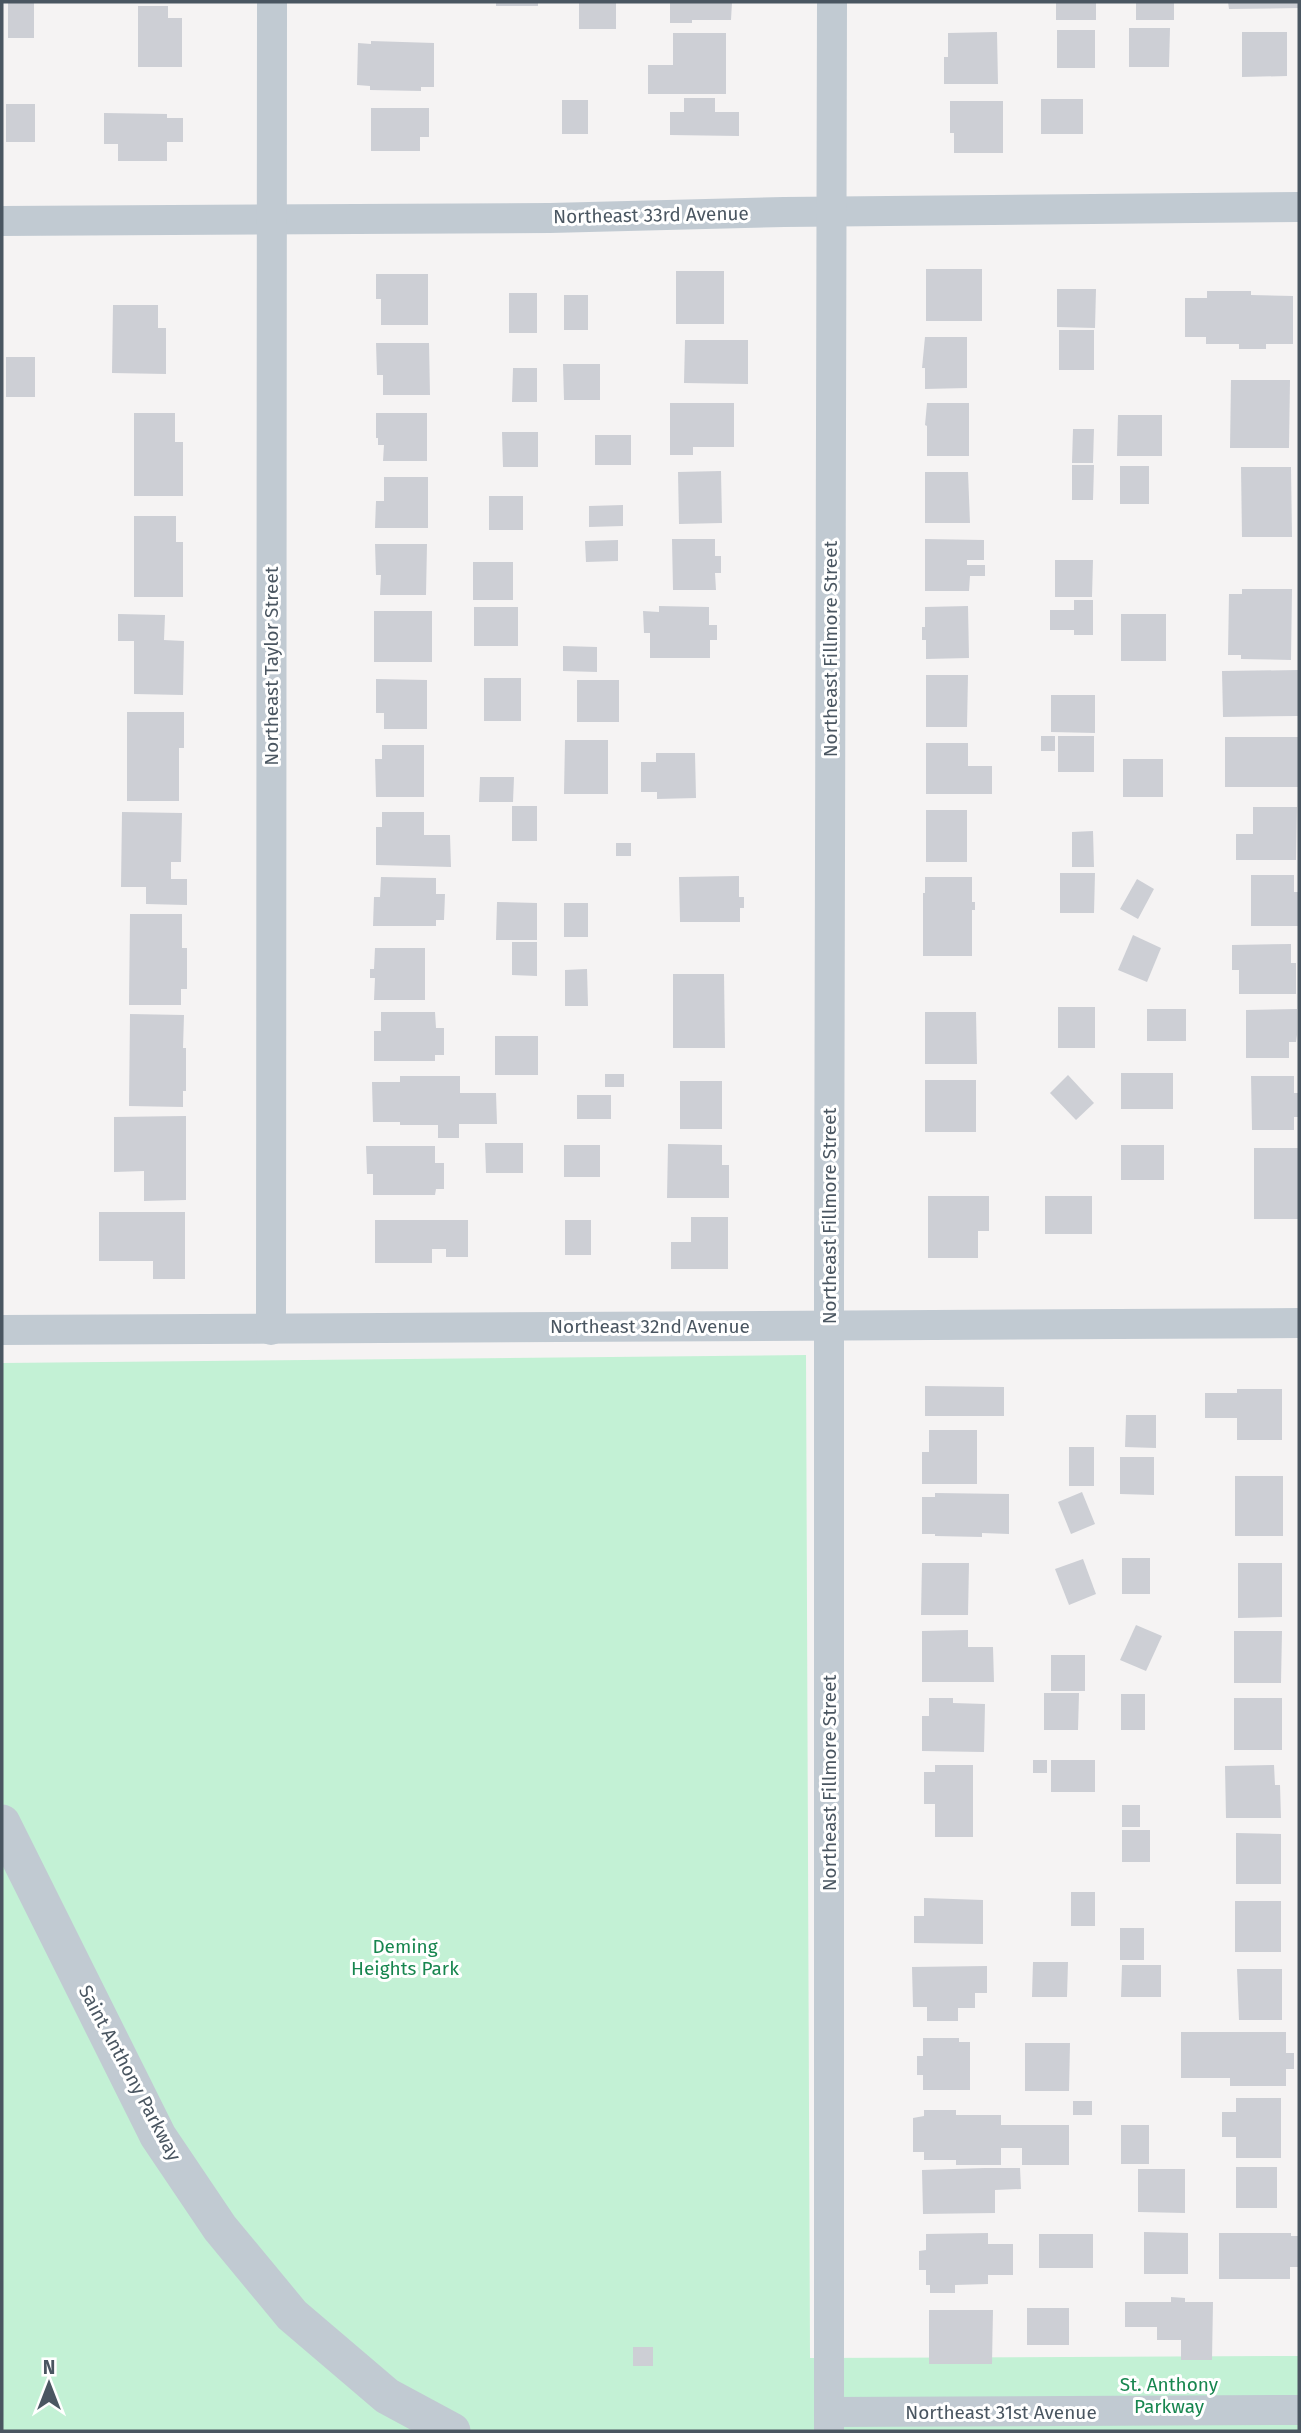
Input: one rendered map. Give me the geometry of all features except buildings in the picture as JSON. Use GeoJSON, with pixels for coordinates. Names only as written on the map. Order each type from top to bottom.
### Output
{"type":"FeatureCollection","features":[{"type":"Feature","properties":{"kind":"street","name":"Northeast Taylor Street"},"geometry":{"type":"LineString","coordinates":[[271,1329],[272,2]]}},
{"type":"Feature","properties":{"kind":"street","name":"Northeast Fillmore Street"},"geometry":{"type":"LineString","coordinates":[[829,2422],[832,2]]}},
{"type":"Feature","properties":{"kind":"street","name":"Northeast 33rd Avenue"},"geometry":{"type":"LineString","coordinates":[[2,221],[550,218],[1299,207]]}},
{"type":"Feature","properties":{"kind":"street","name":"Northeast 32nd Avenue"},"geometry":{"type":"LineString","coordinates":[[2,1330],[1299,1322]]}},
{"type":"Feature","properties":{"kind":"street","name":"Saint Anthony Parkway"},"geometry":{"type":"LineString","coordinates":[[2,1823],[158,2136],[219,2228],[292,2315],[387,2396],[452,2431]]}},
{"type":"Feature","properties":{"kind":"street","name":"Northeast 31st Avenue"},"geometry":{"type":"LineString","coordinates":[[829,2422],[1299,2410]]}},
{"type":"Feature","properties":{"kind":"green space","name":"Deming Heights Park"},"geometry":{"type":"Polygon","coordinates":[[[806,1355],[810,2358],[1299,2356],[1299,2431],[2,2431],[2,1363],[806,1355]]]}},
{"type":"Feature","properties":{"kind":"park label","name":"St. Anthony Parkway"},"geometry":{"type":"Point","coordinates":[1169,2395]}}]}
